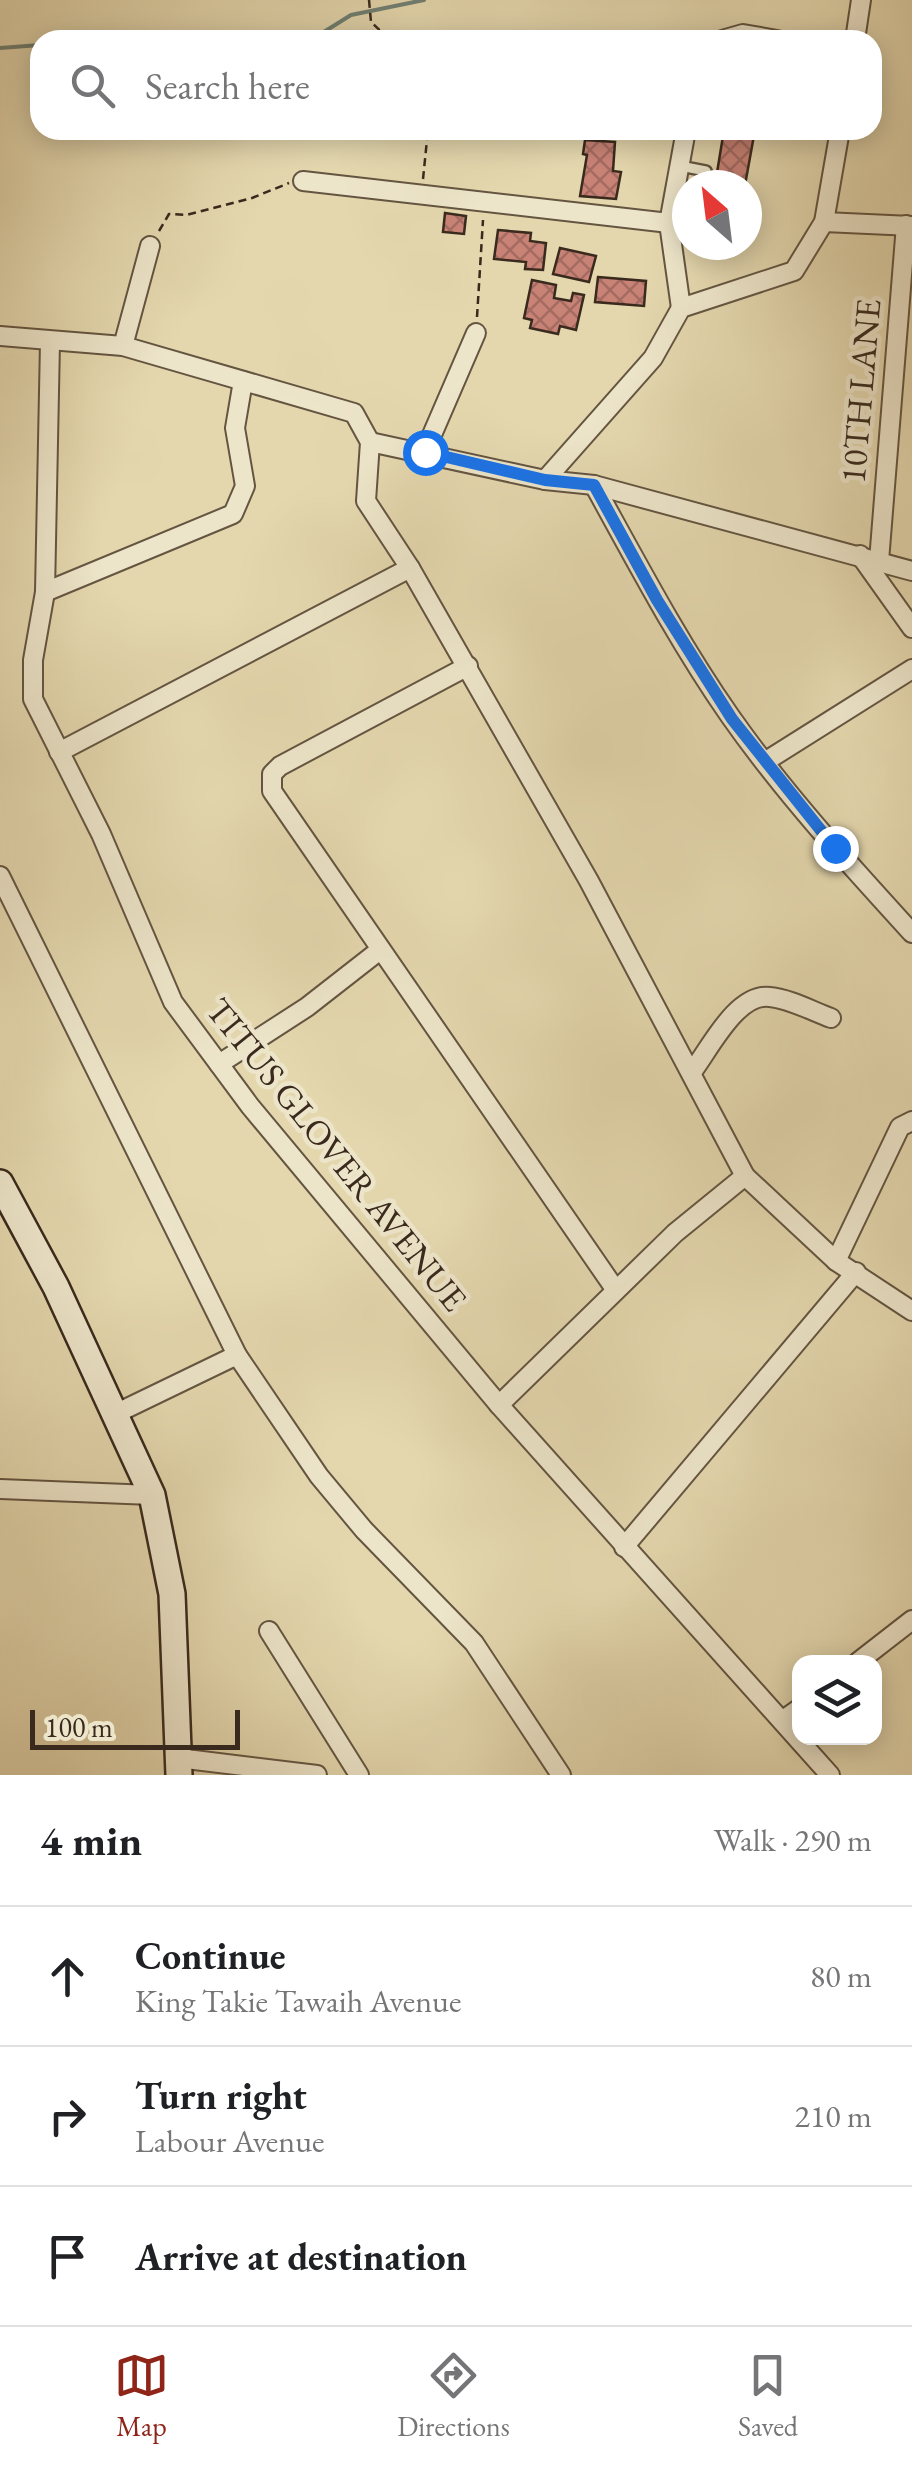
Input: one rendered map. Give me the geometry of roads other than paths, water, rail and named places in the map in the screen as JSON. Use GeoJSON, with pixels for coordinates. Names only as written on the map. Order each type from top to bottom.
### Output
{"type":"FeatureCollection","features":[{"type":"Feature","properties":{"kind":"street"},"geometry":{"type":"LineString","coordinates":[[857,30],[861,0]]}},
{"type":"Feature","properties":{"kind":"street"},"geometry":{"type":"LineString","coordinates":[[545,480],[654,358],[681,308],[669,223],[684,140]]}},
{"type":"Feature","properties":{"kind":"street"},"geometry":{"type":"LineString","coordinates":[[681,308],[794,270],[824,222],[838,140]]}},
{"type":"Feature","properties":{"kind":"street"},"geometry":{"type":"LineString","coordinates":[[303,182],[669,223]]}},
{"type":"Feature","properties":{"kind":"street"},"geometry":{"type":"LineString","coordinates":[[824,222],[909,226]]}},
{"type":"Feature","properties":{"kind":"street","name":"10TH LANE"},"geometry":{"type":"LineString","coordinates":[[879,561],[903,396],[909,226]]}},
{"type":"Feature","properties":{"kind":"street"},"geometry":{"type":"LineString","coordinates":[[123,346],[150,246]]}},
{"type":"Feature","properties":{"kind":"street"},"geometry":{"type":"LineString","coordinates":[[425,452],[476,333]]}},
{"type":"Feature","properties":{"kind":"street"},"geometry":{"type":"LineString","coordinates":[[0,336],[123,346],[354,414],[370,442],[366,501],[468,666],[692,1072],[745,1176],[836,1262],[912,1311]]}},
{"type":"Feature","properties":{"kind":"street","name":"TITUS GLOVER AVENUE"},"geometry":{"type":"LineString","coordinates":[[50,342],[45,592],[32,686],[173,1002],[219,1064],[499,1406],[830,1775]]}},
{"type":"Feature","properties":{"kind":"street"},"geometry":{"type":"LineString","coordinates":[[45,592],[233,514],[245,486],[235,428],[243,381]]}},
{"type":"Feature","properties":{"kind":"street"},"geometry":{"type":"LineString","coordinates":[[370,442],[545,480],[594,485],[912,571]]}},
{"type":"Feature","properties":{"kind":"street"},"geometry":{"type":"LineString","coordinates":[[594,485],[712,688],[835,848],[912,933]]}},
{"type":"Feature","properties":{"kind":"street"},"geometry":{"type":"LineString","coordinates":[[859,554],[912,628]]}},
{"type":"Feature","properties":{"kind":"street"},"geometry":{"type":"LineString","coordinates":[[59,752],[410,568]]}},
{"type":"Feature","properties":{"kind":"street"},"geometry":{"type":"LineString","coordinates":[[468,666],[272,774],[277,800],[615,1289]]}},
{"type":"Feature","properties":{"kind":"street"},"geometry":{"type":"LineString","coordinates":[[766,761],[912,669]]}},
{"type":"Feature","properties":{"kind":"street"},"geometry":{"type":"LineString","coordinates":[[0,876],[238,1355],[341,1503],[474,1643],[561,1775]]}},
{"type":"Feature","properties":{"kind":"street"},"geometry":{"type":"LineString","coordinates":[[219,1064],[306,1007],[380,950]]}},
{"type":"Feature","properties":{"kind":"street"},"geometry":{"type":"LineString","coordinates":[[692,1072],[737,1013],[758,998],[770,997],[832,1018]]}},
{"type":"Feature","properties":{"kind":"street"},"geometry":{"type":"LineString","coordinates":[[836,1262],[900,1127],[912,1121]]}},
{"type":"Feature","properties":{"kind":"street"},"geometry":{"type":"LineString","coordinates":[[499,1406],[615,1289],[745,1176]]}},
{"type":"Feature","properties":{"kind":"street"},"geometry":{"type":"LineString","coordinates":[[0,1183],[117,1414],[152,1495],[172,1594],[179,1767],[317,1775]]}},
{"type":"Feature","properties":{"kind":"street"},"geometry":{"type":"LineString","coordinates":[[624,1547],[856,1272]]}},
{"type":"Feature","properties":{"kind":"street"},"geometry":{"type":"LineString","coordinates":[[117,1414],[238,1355]]}},
{"type":"Feature","properties":{"kind":"street"},"geometry":{"type":"LineString","coordinates":[[0,1490],[152,1495]]}},
{"type":"Feature","properties":{"kind":"street"},"geometry":{"type":"LineString","coordinates":[[867,1655],[912,1620]]}},
{"type":"Feature","properties":{"kind":"street"},"geometry":{"type":"LineString","coordinates":[[269,1631],[359,1775]]}},
{"type":"Feature","properties":{"kind":"street"},"geometry":{"type":"LineString","coordinates":[[783,1720],[792,1714]]}},
{"type":"Feature","properties":{"kind":"lane"},"geometry":{"type":"LineString","coordinates":[[680,166],[701,170]]}},
{"type":"Feature","properties":{"kind":"waterway"},"geometry":{"type":"LineString","coordinates":[[327,30],[351,15],[424,0]]}},
{"type":"Feature","properties":{"kind":"waterway"},"geometry":{"type":"LineString","coordinates":[[0,48],[30,46]]}}]}
